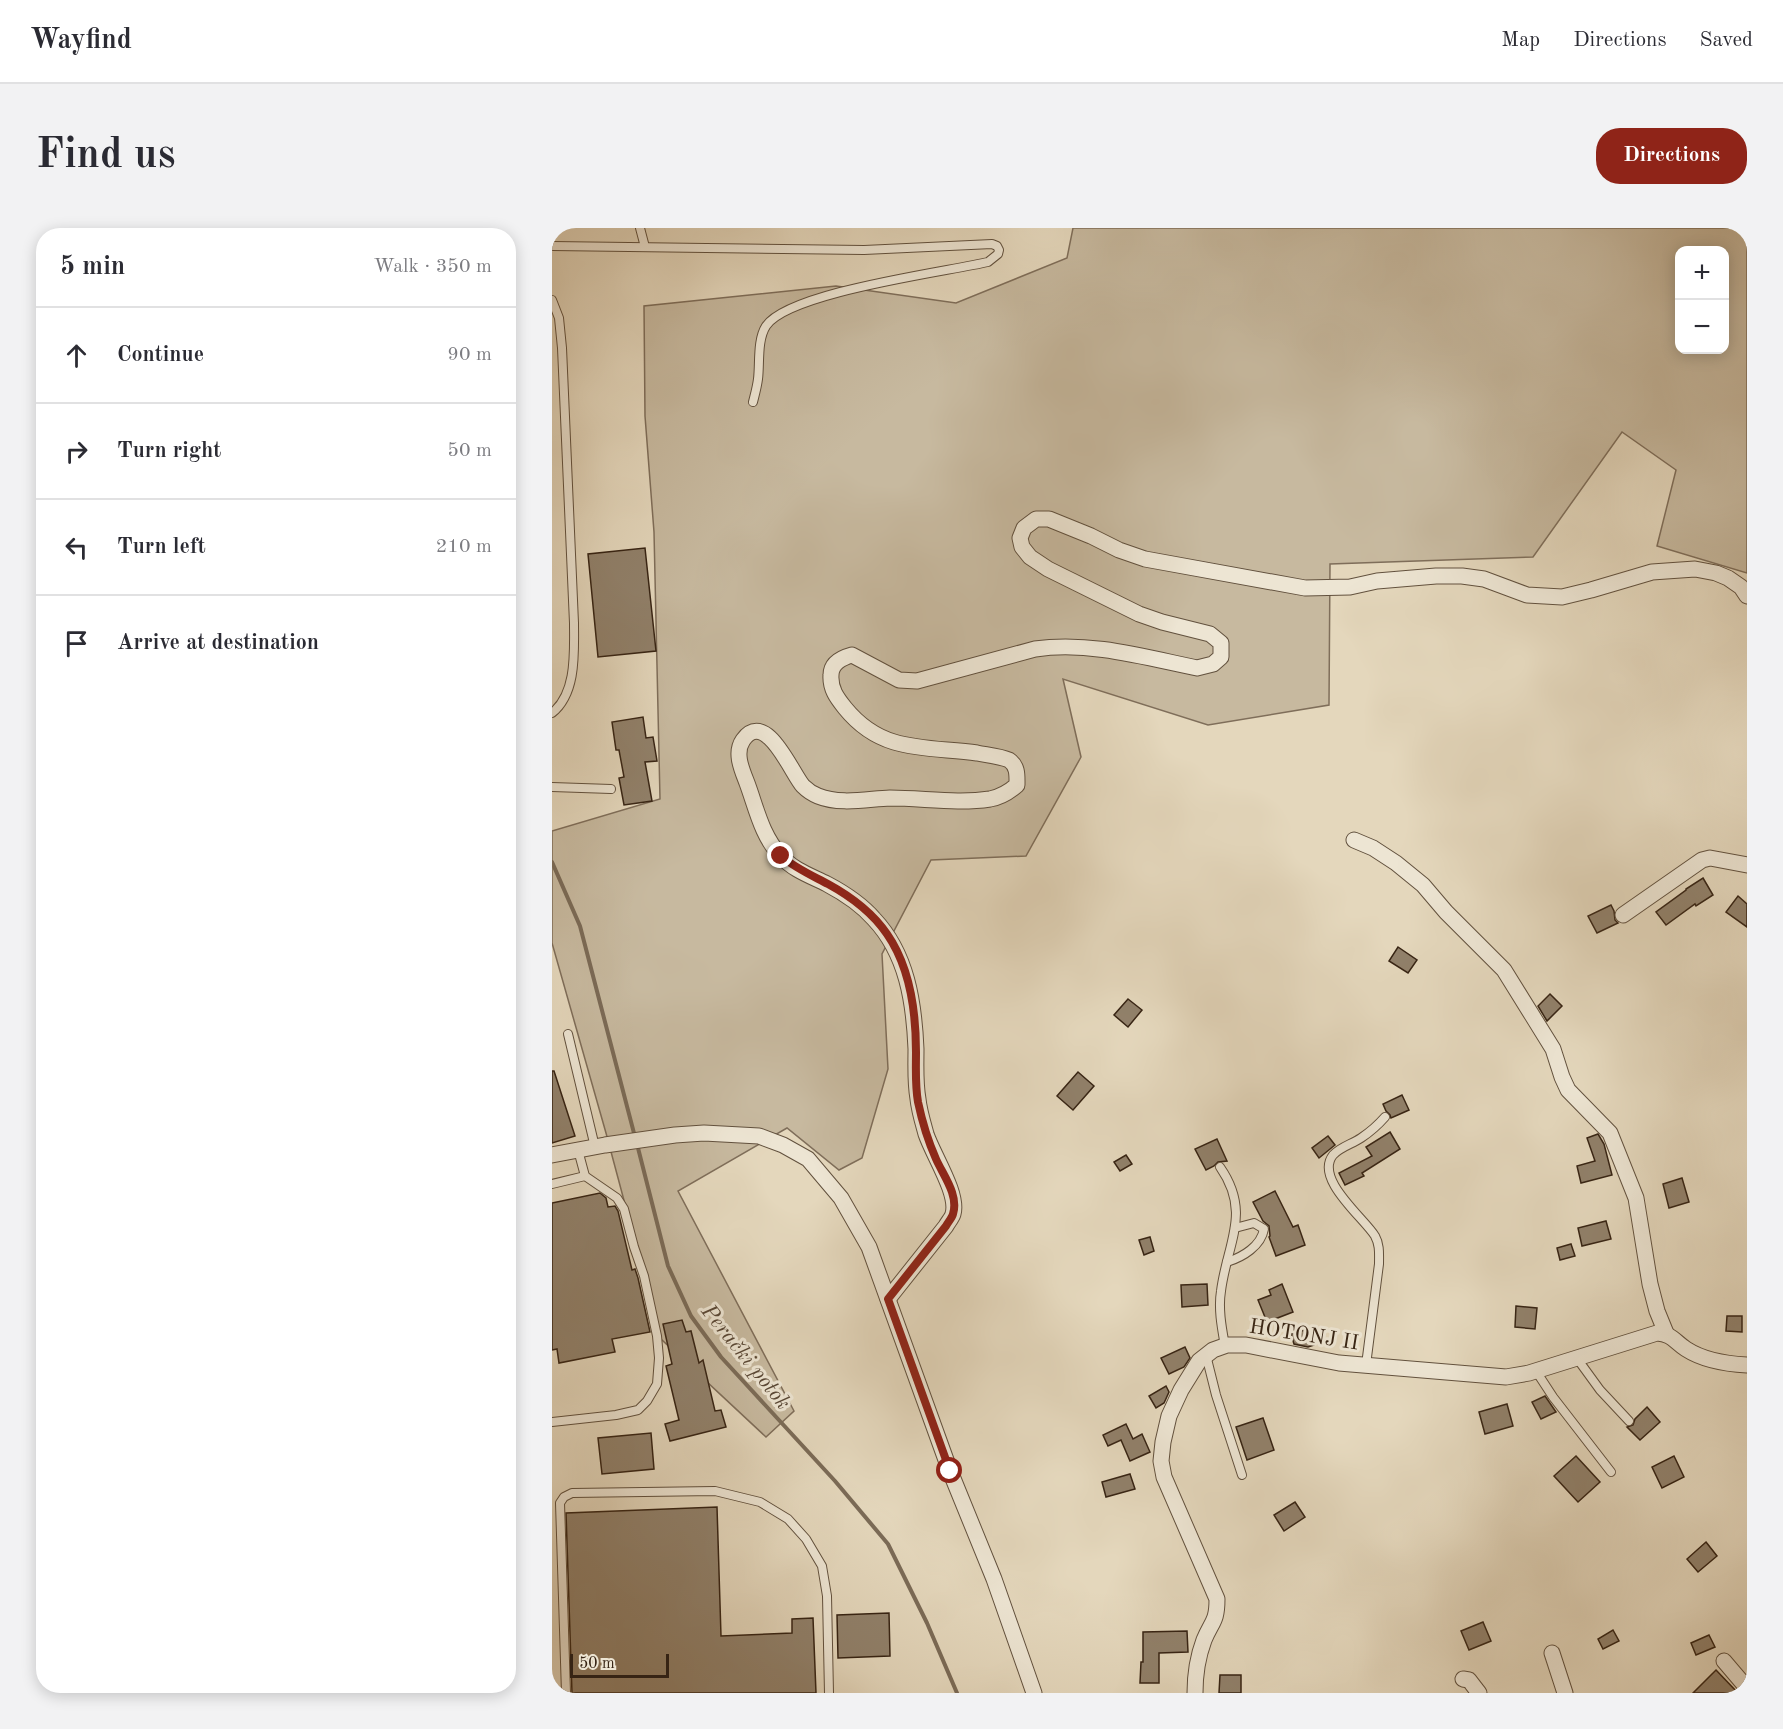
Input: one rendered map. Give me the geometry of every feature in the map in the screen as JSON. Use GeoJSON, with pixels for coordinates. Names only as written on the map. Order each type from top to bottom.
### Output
{"type":"FeatureCollection","features":[{"type":"Feature","properties":{"kind":"street"},"geometry":{"type":"LineString","coordinates":[[888,1299],[953,1214],[953,1200],[948,1181],[927,1136],[918,1101],[914,1026],[906,972],[886,933],[867,911],[841,892],[792,866],[771,844],[740,763],[739,750],[744,739],[753,733],[763,732],[773,739],[804,788],[819,796],[860,801],[889,798],[991,799],[1008,793],[1017,785],[1018,772],[1010,761],[989,755],[896,743],[864,727],[851,716],[833,691],[831,670],[840,659],[852,655],[899,680],[917,681],[1054,646],[1096,648],[1197,668],[1213,664],[1221,657],[1221,643],[1210,634],[1139,614],[1048,569],[1030,557],[1022,547],[1020,538],[1024,528],[1036,519],[1049,519],[1145,559],[1305,588],[1350,587],[1407,578],[1462,576],[1484,579],[1527,595],[1562,597],[1652,572],[1695,569],[1728,578],[1741,587],[1747,596]]}},
{"type":"Feature","properties":{"kind":"street"},"geometry":{"type":"LineString","coordinates":[[1354,840],[1373,848],[1423,885],[1446,912],[1500,966],[1553,1049],[1568,1090],[1610,1133],[1636,1198],[1650,1284],[1666,1333],[1686,1349],[1703,1356],[1725,1363],[1747,1365]]}},
{"type":"Feature","properties":{"kind":"street"},"geometry":{"type":"LineString","coordinates":[[1623,915],[1702,860],[1710,858],[1747,865]]}},
{"type":"Feature","properties":{"kind":"street"},"geometry":{"type":"LineString","coordinates":[[552,1155],[675,1135],[704,1133],[759,1136],[783,1144],[808,1159],[840,1198],[869,1247],[950,1471],[994,1579],[1034,1693]]}},
{"type":"Feature","properties":{"kind":"street","name":"HOTONJ II"},"geometry":{"type":"LineString","coordinates":[[1196,1693],[1198,1664],[1204,1641],[1217,1615],[1216,1599],[1164,1477],[1161,1461],[1169,1416],[1198,1361],[1213,1350],[1225,1346],[1246,1345],[1339,1363],[1506,1377],[1536,1371],[1649,1335],[1666,1333]]}},
{"type":"Feature","properties":{"kind":"street"},"geometry":{"type":"LineString","coordinates":[[1552,1653],[1565,1693]]}},
{"type":"Feature","properties":{"kind":"street"},"geometry":{"type":"LineString","coordinates":[[1724,1661],[1747,1688]]}},
{"type":"Feature","properties":{"kind":"street"},"geometry":{"type":"LineString","coordinates":[[1463,1679],[1468,1680],[1479,1693]]}},
{"type":"Feature","properties":{"kind":"lane"},"geometry":{"type":"LineString","coordinates":[[640,228],[645,247]]}},
{"type":"Feature","properties":{"kind":"lane"},"geometry":{"type":"LineString","coordinates":[[552,246],[864,250],[992,244],[997,246],[999,250],[995,258],[988,262],[864,286],[789,308],[773,318],[766,326],[762,336],[758,382],[753,402]]}},
{"type":"Feature","properties":{"kind":"lane"},"geometry":{"type":"LineString","coordinates":[[552,300],[559,318],[562,348],[574,658],[566,696],[561,705],[552,713]]}},
{"type":"Feature","properties":{"kind":"lane"},"geometry":{"type":"LineString","coordinates":[[552,787],[611,789]]}},
{"type":"Feature","properties":{"kind":"lane"},"geometry":{"type":"LineString","coordinates":[[568,1034],[600,1146]]}},
{"type":"Feature","properties":{"kind":"lane"},"geometry":{"type":"LineString","coordinates":[[1366,1365],[1379,1264],[1379,1247],[1375,1236],[1336,1189],[1330,1176],[1329,1165],[1332,1156],[1372,1131],[1385,1117]]}},
{"type":"Feature","properties":{"kind":"lane"},"geometry":{"type":"LineString","coordinates":[[552,1422],[638,1410],[647,1401],[657,1384],[659,1358],[657,1336],[642,1269],[624,1209],[617,1198],[585,1176],[578,1150]]}},
{"type":"Feature","properties":{"kind":"lane"},"geometry":{"type":"LineString","coordinates":[[1220,1167],[1234,1194],[1237,1210],[1220,1294],[1225,1346]]}},
{"type":"Feature","properties":{"kind":"lane"},"geometry":{"type":"LineString","coordinates":[[552,1184],[585,1176]]}},
{"type":"Feature","properties":{"kind":"lane"},"geometry":{"type":"LineString","coordinates":[[1227,1262],[1249,1251],[1263,1236],[1264,1229],[1254,1223],[1235,1228]]}},
{"type":"Feature","properties":{"kind":"lane"},"geometry":{"type":"LineString","coordinates":[[1206,1355],[1216,1395],[1242,1474]]}},
{"type":"Feature","properties":{"kind":"lane"},"geometry":{"type":"LineString","coordinates":[[1576,1358],[1600,1390],[1629,1421]]}},
{"type":"Feature","properties":{"kind":"lane"},"geometry":{"type":"LineString","coordinates":[[1536,1371],[1545,1387],[1611,1472]]}},
{"type":"Feature","properties":{"kind":"lane"},"geometry":{"type":"LineString","coordinates":[[566,1693],[560,1503],[564,1497],[572,1493],[704,1491],[715,1491],[760,1502],[788,1519],[806,1539],[822,1566],[827,1596],[829,1693]]}},
{"type":"Feature","properties":{"kind":"shaded area"},"geometry":{"type":"Polygon","coordinates":[[[1073,228],[1747,228],[1747,573],[1657,546],[1676,470],[1622,432],[1533,557],[1330,564],[1329,705],[1208,725],[1063,679],[1081,757],[1026,856],[931,860],[882,954],[888,1069],[862,1158],[839,1170],[787,1128],[678,1191],[794,1411],[766,1437],[661,1339],[552,943],[552,831],[660,799],[654,532],[645,416],[644,306],[836,286],[956,303],[1067,258],[1073,228]]]}},
{"type":"Feature","properties":{"kind":"building"},"geometry":{"type":"Polygon","coordinates":[[[645,548],[656,651],[598,657],[588,554],[645,548]]]}},
{"type":"Feature","properties":{"kind":"building"},"geometry":{"type":"Polygon","coordinates":[[[643,717],[646,738],[653,737],[657,761],[645,762],[652,801],[624,805],[619,778],[624,777],[619,750],[616,750],[612,722],[643,717]]]}},
{"type":"Feature","properties":{"kind":"building"},"geometry":{"type":"Polygon","coordinates":[[[1703,878],[1713,895],[1696,906],[1695,904],[1666,925],[1656,912],[1703,878]]]}},
{"type":"Feature","properties":{"kind":"building"},"geometry":{"type":"Polygon","coordinates":[[[1738,896],[1747,904],[1747,927],[1726,912],[1738,896]]]}},
{"type":"Feature","properties":{"kind":"building"},"geometry":{"type":"Polygon","coordinates":[[[1611,905],[1618,923],[1597,933],[1588,916],[1611,905]]]}},
{"type":"Feature","properties":{"kind":"building"},"geometry":{"type":"Polygon","coordinates":[[[1398,947],[1417,960],[1408,973],[1389,961],[1398,947]]]}},
{"type":"Feature","properties":{"kind":"building"},"geometry":{"type":"Polygon","coordinates":[[[1550,994],[1562,1006],[1547,1021],[1538,1006],[1550,994]]]}},
{"type":"Feature","properties":{"kind":"building"},"geometry":{"type":"Polygon","coordinates":[[[1128,999],[1142,1010],[1128,1027],[1114,1015],[1128,999]]]}},
{"type":"Feature","properties":{"kind":"building"},"geometry":{"type":"Polygon","coordinates":[[[552,1071],[554,1071],[575,1136],[552,1143],[552,1071]]]}},
{"type":"Feature","properties":{"kind":"building"},"geometry":{"type":"Polygon","coordinates":[[[1078,1072],[1094,1086],[1073,1110],[1057,1096],[1078,1072]]]}},
{"type":"Feature","properties":{"kind":"building"},"geometry":{"type":"Polygon","coordinates":[[[1402,1095],[1409,1110],[1391,1118],[1383,1104],[1402,1095]]]}},
{"type":"Feature","properties":{"kind":"building"},"geometry":{"type":"Polygon","coordinates":[[[1390,1132],[1400,1149],[1362,1173],[1364,1176],[1345,1185],[1339,1173],[1372,1156],[1366,1147],[1390,1132]]]}},
{"type":"Feature","properties":{"kind":"building"},"geometry":{"type":"Polygon","coordinates":[[[1598,1134],[1604,1144],[1612,1175],[1581,1183],[1577,1166],[1595,1161],[1587,1138],[1598,1134]]]}},
{"type":"Feature","properties":{"kind":"building"},"geometry":{"type":"Polygon","coordinates":[[[1328,1136],[1335,1145],[1319,1158],[1312,1148],[1328,1136]]]}},
{"type":"Feature","properties":{"kind":"building"},"geometry":{"type":"Polygon","coordinates":[[[1217,1139],[1227,1161],[1218,1162],[1206,1170],[1195,1149],[1217,1139]]]}},
{"type":"Feature","properties":{"kind":"building"},"geometry":{"type":"Polygon","coordinates":[[[1126,1155],[1132,1164],[1120,1171],[1114,1162],[1126,1155]]]}},
{"type":"Feature","properties":{"kind":"building"},"geometry":{"type":"Polygon","coordinates":[[[1682,1178],[1689,1202],[1669,1208],[1663,1184],[1682,1178]]]}},
{"type":"Feature","properties":{"kind":"building"},"geometry":{"type":"Polygon","coordinates":[[[1275,1191],[1293,1227],[1298,1225],[1305,1245],[1276,1256],[1269,1237],[1269,1226],[1263,1221],[1253,1202],[1275,1191]]]}},
{"type":"Feature","properties":{"kind":"building"},"geometry":{"type":"Polygon","coordinates":[[[600,1193],[606,1198],[608,1207],[615,1206],[618,1211],[632,1270],[635,1269],[638,1278],[650,1332],[612,1339],[615,1352],[559,1363],[557,1349],[552,1350],[552,1203],[600,1193]]]}},
{"type":"Feature","properties":{"kind":"building"},"geometry":{"type":"Polygon","coordinates":[[[1606,1221],[1611,1239],[1582,1246],[1578,1228],[1606,1221]]]}},
{"type":"Feature","properties":{"kind":"building"},"geometry":{"type":"Polygon","coordinates":[[[1150,1237],[1154,1251],[1144,1255],[1139,1240],[1150,1237]]]}},
{"type":"Feature","properties":{"kind":"building"},"geometry":{"type":"Polygon","coordinates":[[[1571,1244],[1575,1256],[1560,1260],[1557,1248],[1571,1244]]]}},
{"type":"Feature","properties":{"kind":"building"},"geometry":{"type":"Polygon","coordinates":[[[1207,1284],[1208,1305],[1182,1307],[1181,1285],[1207,1284]]]}},
{"type":"Feature","properties":{"kind":"building"},"geometry":{"type":"Polygon","coordinates":[[[1282,1284],[1293,1312],[1267,1322],[1258,1300],[1271,1295],[1269,1290],[1282,1284]]]}},
{"type":"Feature","properties":{"kind":"building"},"geometry":{"type":"Polygon","coordinates":[[[1516,1306],[1537,1308],[1535,1329],[1515,1327],[1516,1306]]]}},
{"type":"Feature","properties":{"kind":"building"},"geometry":{"type":"Polygon","coordinates":[[[1727,1316],[1742,1316],[1742,1332],[1726,1331],[1727,1316]]]}},
{"type":"Feature","properties":{"kind":"building"},"geometry":{"type":"Polygon","coordinates":[[[682,1320],[686,1332],[691,1331],[699,1363],[703,1360],[715,1411],[721,1410],[726,1427],[670,1441],[665,1424],[679,1420],[666,1366],[672,1364],[663,1324],[682,1320]]]}},
{"type":"Feature","properties":{"kind":"building"},"geometry":{"type":"Polygon","coordinates":[[[1308,1329],[1314,1345],[1308,1347],[1294,1344],[1291,1334],[1308,1329]]]}},
{"type":"Feature","properties":{"kind":"building"},"geometry":{"type":"Polygon","coordinates":[[[1185,1347],[1190,1358],[1184,1367],[1169,1374],[1161,1358],[1185,1347]]]}},
{"type":"Feature","properties":{"kind":"building"},"geometry":{"type":"Polygon","coordinates":[[[1166,1386],[1169,1392],[1164,1403],[1156,1408],[1149,1396],[1166,1386]]]}},
{"type":"Feature","properties":{"kind":"building"},"geometry":{"type":"Polygon","coordinates":[[[1545,1396],[1556,1412],[1541,1419],[1532,1402],[1545,1396]]]}},
{"type":"Feature","properties":{"kind":"building"},"geometry":{"type":"Polygon","coordinates":[[[1507,1404],[1513,1426],[1485,1434],[1479,1412],[1507,1404]]]}},
{"type":"Feature","properties":{"kind":"building"},"geometry":{"type":"Polygon","coordinates":[[[1647,1407],[1660,1422],[1640,1440],[1627,1427],[1633,1425],[1635,1419],[1647,1407]]]}},
{"type":"Feature","properties":{"kind":"building"},"geometry":{"type":"Polygon","coordinates":[[[1263,1418],[1274,1450],[1247,1460],[1236,1427],[1263,1418]]]}},
{"type":"Feature","properties":{"kind":"building"},"geometry":{"type":"Polygon","coordinates":[[[1126,1424],[1133,1439],[1142,1434],[1150,1452],[1130,1461],[1121,1440],[1108,1446],[1103,1435],[1126,1424]]]}},
{"type":"Feature","properties":{"kind":"building"},"geometry":{"type":"Polygon","coordinates":[[[651,1433],[654,1469],[602,1474],[598,1438],[651,1433]]]}},
{"type":"Feature","properties":{"kind":"building"},"geometry":{"type":"Polygon","coordinates":[[[1576,1456],[1600,1482],[1578,1502],[1554,1476],[1576,1456]]]}},
{"type":"Feature","properties":{"kind":"building"},"geometry":{"type":"Polygon","coordinates":[[[1674,1456],[1684,1477],[1662,1488],[1652,1467],[1674,1456]]]}},
{"type":"Feature","properties":{"kind":"building"},"geometry":{"type":"Polygon","coordinates":[[[1130,1474],[1135,1489],[1106,1497],[1102,1482],[1130,1474]]]}},
{"type":"Feature","properties":{"kind":"building"},"geometry":{"type":"Polygon","coordinates":[[[1295,1502],[1305,1517],[1284,1531],[1274,1515],[1295,1502]]]}},
{"type":"Feature","properties":{"kind":"building"},"geometry":{"type":"Polygon","coordinates":[[[717,1507],[721,1636],[792,1633],[792,1619],[813,1618],[816,1693],[572,1693],[566,1513],[717,1507]]]}},
{"type":"Feature","properties":{"kind":"building"},"geometry":{"type":"Polygon","coordinates":[[[1706,1542],[1717,1556],[1698,1572],[1687,1559],[1706,1542]]]}},
{"type":"Feature","properties":{"kind":"building"},"geometry":{"type":"Polygon","coordinates":[[[889,1613],[890,1656],[838,1658],[837,1615],[889,1613]]]}},
{"type":"Feature","properties":{"kind":"building"},"geometry":{"type":"Polygon","coordinates":[[[1483,1622],[1491,1641],[1469,1650],[1461,1631],[1483,1622]]]}},
{"type":"Feature","properties":{"kind":"building"},"geometry":{"type":"Polygon","coordinates":[[[1613,1630],[1619,1641],[1603,1649],[1598,1639],[1613,1630]]]}},
{"type":"Feature","properties":{"kind":"building"},"geometry":{"type":"Polygon","coordinates":[[[1187,1631],[1188,1652],[1159,1653],[1159,1683],[1140,1683],[1143,1632],[1187,1631]]]}},
{"type":"Feature","properties":{"kind":"building"},"geometry":{"type":"Polygon","coordinates":[[[1709,1635],[1715,1647],[1696,1655],[1691,1643],[1709,1635]]]}},
{"type":"Feature","properties":{"kind":"building"},"geometry":{"type":"Polygon","coordinates":[[[1716,1670],[1738,1693],[1693,1693],[1716,1670]]]}},
{"type":"Feature","properties":{"kind":"building"},"geometry":{"type":"Polygon","coordinates":[[[1220,1675],[1241,1675],[1241,1693],[1219,1693],[1220,1675]]]}},
{"type":"Feature","properties":{"kind":"waterway","name":"Perački potok"},"geometry":{"type":"LineString","coordinates":[[552,862],[580,926],[635,1137]]}},
{"type":"Feature","properties":{"kind":"waterway","name":"Perački potok"},"geometry":{"type":"LineString","coordinates":[[637,1144],[668,1266],[691,1316],[721,1357],[835,1481],[888,1544],[927,1623],[957,1693]]}},
{"type":"Feature","properties":{"kind":"route"},"geometry":{"type":"LineString","coordinates":[[781,856],[792,866],[841,892],[873,917],[894,946],[906,972],[914,1026],[918,1101],[927,1136],[948,1181],[953,1200],[953,1214],[888,1299],[950,1471]]}}]}
